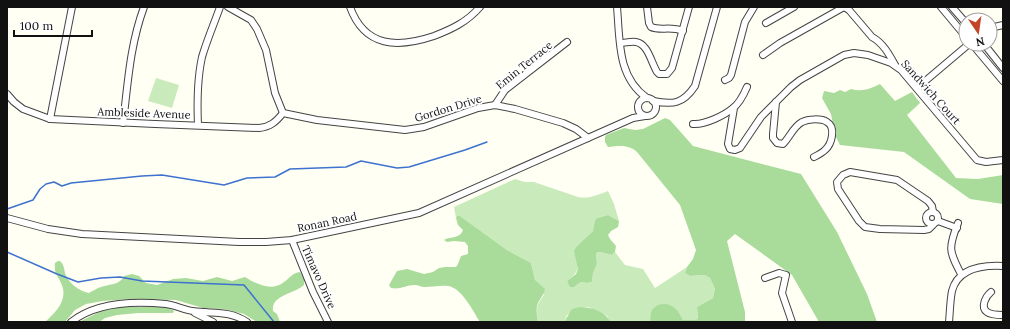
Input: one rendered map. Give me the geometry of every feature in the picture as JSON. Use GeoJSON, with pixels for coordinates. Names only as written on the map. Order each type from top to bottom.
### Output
{"type":"FeatureCollection","features":[{"type":"Feature","properties":{"kind":"street"},"geometry":{"type":"LineString","coordinates":[[50,119],[72,7]]}},
{"type":"Feature","properties":{"kind":"street"},"geometry":{"type":"LineString","coordinates":[[123,123],[131,53],[136,30],[144,7]]}},
{"type":"Feature","properties":{"kind":"street"},"geometry":{"type":"LineString","coordinates":[[198,125],[198,87],[200,67],[220,7]]}},
{"type":"Feature","properties":{"kind":"street"},"geometry":{"type":"LineString","coordinates":[[228,7],[251,20],[258,29],[266,50],[276,93],[283,113]]}},
{"type":"Feature","properties":{"kind":"street"},"geometry":{"type":"LineString","coordinates":[[350,7],[362,28],[371,36],[386,42],[399,44],[413,42],[451,29],[466,21],[480,7]]}},
{"type":"Feature","properties":{"kind":"street"},"geometry":{"type":"LineString","coordinates":[[618,7],[620,43],[624,67],[632,85],[656,107],[654,112]]}},
{"type":"Feature","properties":{"kind":"street"},"geometry":{"type":"LineString","coordinates":[[647,7],[651,26],[658,28],[673,28],[682,31]]}},
{"type":"Feature","properties":{"kind":"street"},"geometry":{"type":"LineString","coordinates":[[620,43],[635,42],[642,44],[657,72],[659,74],[667,74],[672,68],[689,7]]}},
{"type":"Feature","properties":{"kind":"street"},"geometry":{"type":"LineString","coordinates":[[639,93],[639,111],[645,116],[650,115],[668,104],[683,99],[692,92],[717,7]]}},
{"type":"Feature","properties":{"kind":"street"},"geometry":{"type":"LineString","coordinates":[[725,80],[731,75],[745,22],[754,7]]}},
{"type":"Feature","properties":{"kind":"street"},"geometry":{"type":"LineString","coordinates":[[766,24],[794,7]]}},
{"type":"Feature","properties":{"kind":"street"},"geometry":{"type":"LineString","coordinates":[[763,55],[780,43],[844,7],[849,10],[872,37],[877,39],[886,49],[896,66]]}},
{"type":"Feature","properties":{"kind":"street"},"geometry":{"type":"LineString","coordinates":[[941,7],[958,27]]}},
{"type":"Feature","properties":{"kind":"street","name":"Emin Terrace"},"geometry":{"type":"LineString","coordinates":[[495,105],[505,90],[568,42]]}},
{"type":"Feature","properties":{"kind":"street"},"geometry":{"type":"LineString","coordinates":[[917,88],[959,52]]}},
{"type":"Feature","properties":{"kind":"street"},"geometry":{"type":"LineString","coordinates":[[979,52],[1003,81]]}},
{"type":"Feature","properties":{"kind":"street"},"geometry":{"type":"LineString","coordinates":[[990,52],[1003,68]]}},
{"type":"Feature","properties":{"kind":"street","name":"Sandwich Court"},"geometry":{"type":"LineString","coordinates":[[734,108],[728,144],[730,149],[736,150],[740,148],[761,117],[800,80],[844,55],[854,53],[863,54],[887,61],[896,66],[917,88],[977,160],[986,162],[1003,160]]}},
{"type":"Feature","properties":{"kind":"street"},"geometry":{"type":"LineString","coordinates":[[693,124],[710,121],[734,108],[748,87]]}},
{"type":"Feature","properties":{"kind":"street","name":"Ambleside Avenue"},"geometry":{"type":"LineString","coordinates":[[7,94],[23,109],[50,119],[123,123],[265,127],[276,122],[283,113]]}},
{"type":"Feature","properties":{"kind":"street"},"geometry":{"type":"LineString","coordinates":[[639,103],[643,99],[668,104]]}},
{"type":"Feature","properties":{"kind":"street"},"geometry":{"type":"LineString","coordinates":[[776,102],[773,134],[775,141],[778,143],[783,144],[794,129],[803,122],[808,120],[818,120],[828,122],[832,136],[830,145],[824,151],[814,156]]}},
{"type":"Feature","properties":{"kind":"street","name":"Gordon Drive"},"geometry":{"type":"LineString","coordinates":[[283,113],[322,120],[405,130],[424,127],[478,108],[495,105],[515,109],[563,123],[576,129],[588,138]]}},
{"type":"Feature","properties":{"kind":"street","name":"Ronan Road"},"geometry":{"type":"LineString","coordinates":[[633,118],[639,111]]}},
{"type":"Feature","properties":{"kind":"street","name":"Ronan Road"},"geometry":{"type":"LineString","coordinates":[[7,218],[48,229],[82,234],[228,241],[266,242],[292,240],[419,213],[633,118],[645,116]]}},
{"type":"Feature","properties":{"kind":"street"},"geometry":{"type":"LineString","coordinates":[[850,172],[896,180],[928,201],[932,206],[933,212],[938,215],[935,223],[929,229],[880,229],[865,227],[859,221],[838,189],[837,182],[843,174],[850,172]]}},
{"type":"Feature","properties":{"kind":"street"},"geometry":{"type":"LineString","coordinates":[[933,212],[927,214],[927,222],[957,225],[950,248],[952,257],[961,274]]}},
{"type":"Feature","properties":{"kind":"street","name":"Timavo Drive"},"geometry":{"type":"LineString","coordinates":[[292,240],[313,292],[328,322]]}},
{"type":"Feature","properties":{"kind":"street"},"geometry":{"type":"LineString","coordinates":[[944,322],[949,319],[952,292],[957,279],[961,274],[980,267],[1003,266]]}},
{"type":"Feature","properties":{"kind":"street"},"geometry":{"type":"LineString","coordinates":[[765,278],[779,273],[786,275],[782,293],[792,322]]}},
{"type":"Feature","properties":{"kind":"street"},"geometry":{"type":"LineString","coordinates":[[991,292],[985,298],[984,304],[986,310],[989,313],[1003,315]]}},
{"type":"Feature","properties":{"kind":"street"},"geometry":{"type":"LineString","coordinates":[[71,322],[80,315],[101,307],[140,304],[167,304],[192,311],[230,314],[247,322]]}},
{"type":"Feature","properties":{"kind":"street"},"geometry":{"type":"LineString","coordinates":[[192,311],[213,322]]}},
{"type":"Feature","properties":{"kind":"green space"},"geometry":{"type":"Polygon","coordinates":[[[156,78],[179,85],[172,108],[148,101],[156,78]]]}},
{"type":"Feature","properties":{"kind":"green space"},"geometry":{"type":"Polygon","coordinates":[[[880,84],[895,101],[912,92],[920,103],[907,115],[956,178],[978,179],[1003,175],[1003,204],[970,199],[904,152],[840,145],[835,135],[831,114],[822,98],[824,91],[834,93],[840,90],[845,92],[851,89],[862,90],[869,89],[880,84]]]}},
{"type":"Feature","properties":{"kind":"green space"},"geometry":{"type":"Polygon","coordinates":[[[665,118],[670,120],[693,146],[801,174],[837,232],[867,294],[877,322],[819,322],[792,275],[735,234],[727,241],[745,312],[745,322],[651,322],[651,312],[653,308],[657,305],[663,304],[674,307],[683,320],[698,319],[697,307],[713,298],[715,289],[710,278],[705,275],[690,276],[685,273],[696,250],[680,205],[634,149],[620,146],[608,147],[605,142],[606,135],[624,128],[635,130],[643,129],[665,118]]]}},
{"type":"Feature","properties":{"kind":"green space"},"geometry":{"type":"Polygon","coordinates":[[[515,179],[525,182],[534,182],[578,197],[590,197],[608,191],[619,221],[608,215],[597,218],[593,231],[577,246],[578,266],[575,273],[567,281],[574,287],[581,282],[592,282],[593,273],[597,264],[596,253],[600,252],[612,255],[615,252],[625,265],[643,269],[655,288],[687,267],[685,273],[690,276],[706,275],[710,278],[715,289],[713,298],[697,307],[698,319],[695,320],[683,320],[676,309],[670,305],[655,307],[652,311],[651,322],[611,322],[607,316],[588,307],[580,307],[567,315],[564,322],[538,322],[537,307],[544,295],[535,280],[531,263],[507,250],[460,216],[457,216],[456,218],[454,207],[515,179]]]}},
{"type":"Feature","properties":{"kind":"green space"},"geometry":{"type":"Polygon","coordinates":[[[608,215],[619,221],[618,227],[611,231],[608,235],[616,246],[615,252],[612,255],[600,252],[596,253],[597,264],[593,273],[592,282],[581,282],[574,287],[570,287],[567,281],[576,274],[578,269],[574,251],[577,246],[593,231],[597,218],[608,215]]]}},
{"type":"Feature","properties":{"kind":"green space"},"geometry":{"type":"Polygon","coordinates":[[[457,216],[460,216],[507,250],[531,263],[535,280],[545,289],[537,306],[538,322],[480,322],[462,295],[458,291],[448,286],[424,287],[415,285],[391,288],[389,285],[397,271],[407,269],[424,274],[433,272],[439,268],[456,267],[461,256],[468,254],[468,246],[465,242],[447,242],[444,240],[458,236],[462,233],[463,230],[458,225],[456,218],[457,216]]]}},
{"type":"Feature","properties":{"kind":"green space"},"geometry":{"type":"Polygon","coordinates":[[[60,261],[64,267],[66,277],[71,283],[89,293],[100,287],[117,283],[124,276],[132,274],[139,276],[146,283],[157,285],[173,279],[186,278],[203,281],[217,277],[232,281],[245,277],[269,287],[279,285],[300,272],[304,278],[304,285],[284,295],[276,301],[273,306],[273,311],[277,314],[280,322],[257,322],[244,314],[224,309],[203,308],[176,300],[131,299],[86,304],[75,310],[65,322],[45,322],[57,310],[62,300],[63,289],[55,270],[55,263],[60,261]]]}},
{"type":"Feature","properties":{"kind":"green space"},"geometry":{"type":"Polygon","coordinates":[[[117,307],[164,307],[174,311],[173,313],[138,313],[117,315],[105,318],[99,322],[79,322],[103,310],[117,307]]]}},
{"type":"Feature","properties":{"kind":"green space"},"geometry":{"type":"Polygon","coordinates":[[[580,307],[598,311],[605,315],[611,322],[564,322],[572,309],[580,307]]]}},
{"type":"Feature","properties":{"kind":"waterway"},"geometry":{"type":"LineString","coordinates":[[7,209],[33,200],[40,189],[46,184],[54,182],[62,186],[71,183],[162,175],[224,185],[247,178],[275,177],[290,169],[346,167],[361,161],[397,168],[409,167],[487,142]]}},
{"type":"Feature","properties":{"kind":"waterway"},"geometry":{"type":"LineString","coordinates":[[7,252],[78,282],[101,278],[120,277],[142,281],[244,285],[274,322]]}}]}
